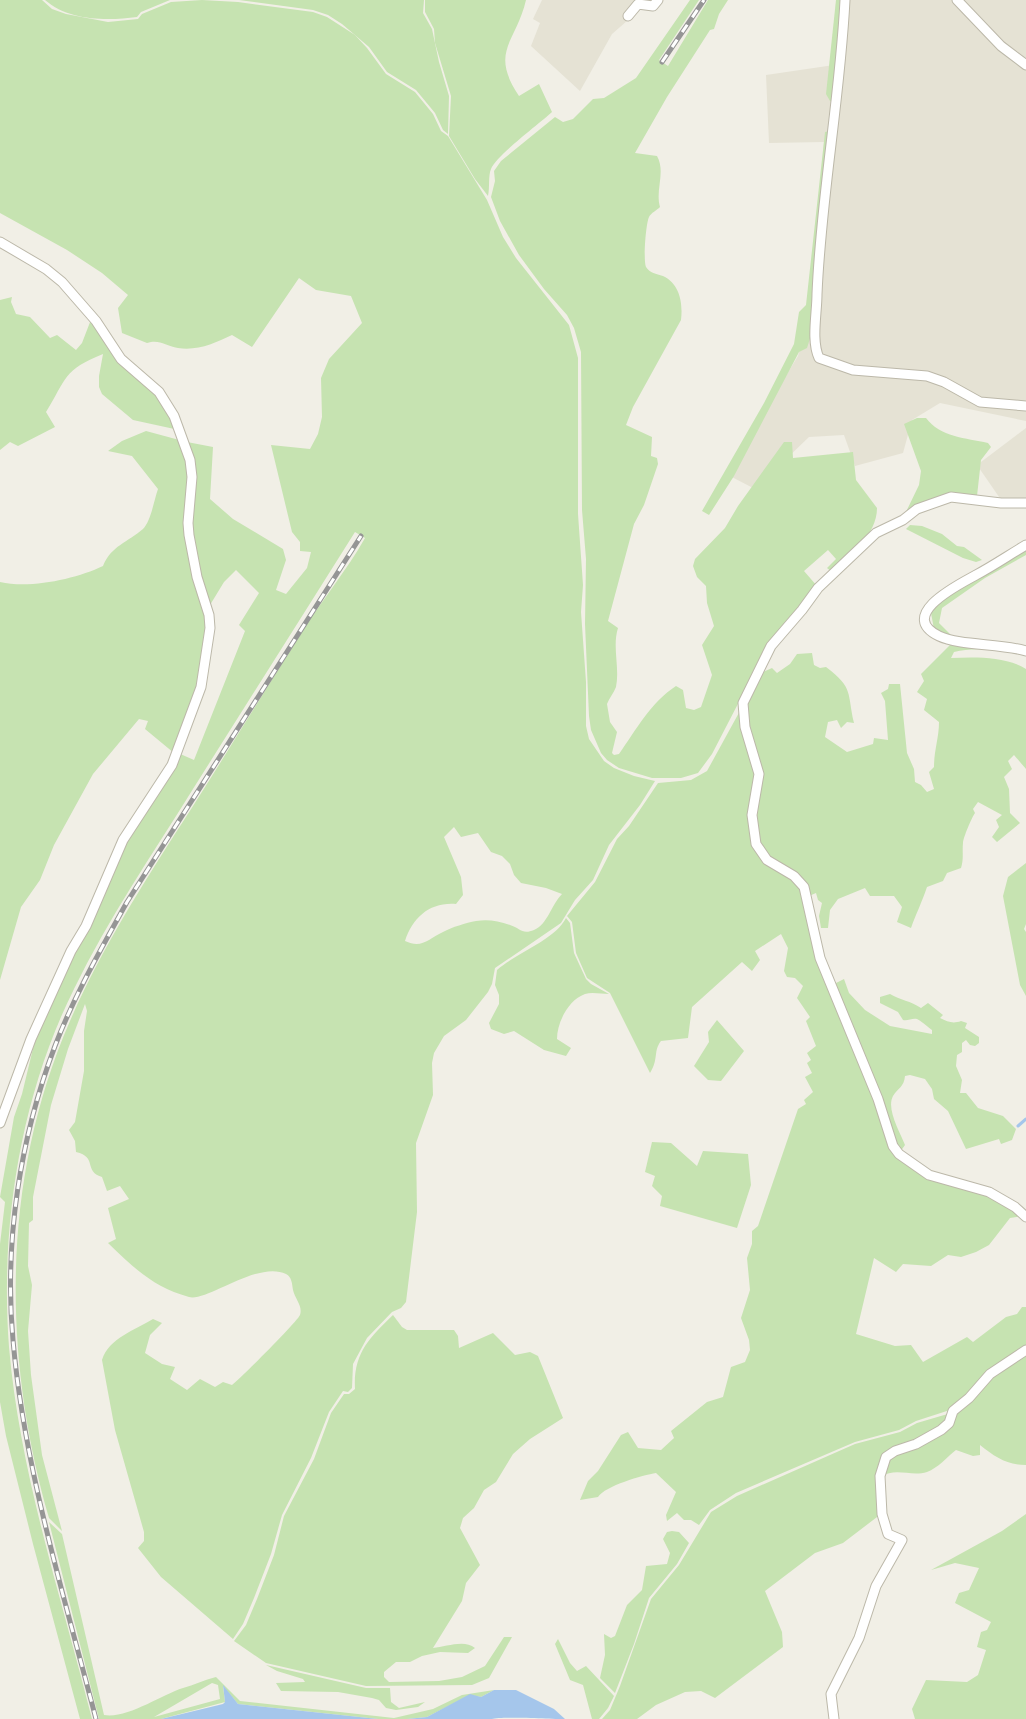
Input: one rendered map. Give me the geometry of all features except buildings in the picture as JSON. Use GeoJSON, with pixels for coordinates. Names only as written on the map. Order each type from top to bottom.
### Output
{"type":"FeatureCollection","features":[{"type":"Feature","properties":{"kind":"street"},"geometry":{"type":"LineString","coordinates":[[628,16],[638,4],[653,6],[658,0]]}},
{"type":"Feature","properties":{"kind":"street"},"geometry":{"type":"LineString","coordinates":[[844,0],[840,72],[818,271],[816,340],[819,358],[853,370],[927,376],[944,382],[980,402],[1026,406]]}},
{"type":"Feature","properties":{"kind":"street"},"geometry":{"type":"LineString","coordinates":[[957,0],[1001,46],[1026,65]]}},
{"type":"Feature","properties":{"kind":"street"},"geometry":{"type":"LineString","coordinates":[[0,242],[46,269],[62,282],[96,321],[121,359],[159,392],[174,416],[190,460],[192,477],[188,529],[197,576],[209,615],[210,628],[201,687],[172,764],[123,840],[86,926],[71,952],[31,1039],[0,1123]]}},
{"type":"Feature","properties":{"kind":"street"},"geometry":{"type":"LineString","coordinates":[[1026,503],[1002,503],[951,497],[928,503],[903,520],[876,533],[818,588],[771,646],[743,703],[745,728],[759,774],[752,815],[756,844],[767,860],[794,876],[804,887],[820,958],[878,1099],[893,1146],[899,1154],[929,1175],[990,1192],[1026,1217]]}},
{"type":"Feature","properties":{"kind":"street"},"geometry":{"type":"LineString","coordinates":[[1026,545],[943,594],[928,609],[926,617],[930,630],[939,636],[954,640],[1009,646],[1026,651]]}},
{"type":"Feature","properties":{"kind":"street"},"geometry":{"type":"LineString","coordinates":[[834,1719],[831,1694],[860,1638],[876,1586],[902,1540],[888,1534],[882,1514],[880,1476],[886,1457],[894,1451],[916,1444],[942,1430],[949,1423],[953,1411],[969,1398],[990,1374],[1026,1350]]}},
{"type":"Feature","properties":{"kind":"shaded area"},"geometry":{"type":"Polygon","coordinates":[[[542,0],[651,0],[612,34],[580,91],[531,46],[540,23],[533,19],[542,0]]]}},
{"type":"Feature","properties":{"kind":"shaded area"},"geometry":{"type":"Polygon","coordinates":[[[836,0],[1026,0],[1026,421],[940,403],[912,420],[903,453],[855,466],[844,435],[809,437],[755,489],[726,474],[798,356],[813,304],[824,142],[769,143],[766,75],[834,65],[836,0]]]}},
{"type":"Feature","properties":{"kind":"shaded area"},"geometry":{"type":"Polygon","coordinates":[[[1026,428],[1026,499],[1006,507],[977,465],[1026,428]]]}},
{"type":"Feature","properties":{"kind":"green space"},"geometry":{"type":"Polygon","coordinates":[[[0,0],[42,0],[52,9],[66,14],[108,22],[138,19],[142,14],[171,2],[202,0],[238,2],[313,12],[327,17],[355,35],[386,74],[415,92],[433,114],[441,131],[448,136],[487,200],[503,237],[516,258],[569,325],[578,358],[578,514],[583,585],[581,612],[586,682],[586,726],[589,739],[604,761],[614,768],[634,776],[655,781],[640,805],[609,845],[593,880],[575,900],[561,923],[495,968],[492,984],[488,992],[466,1020],[444,1036],[434,1053],[432,1063],[433,1095],[416,1143],[417,1212],[406,1302],[401,1308],[392,1312],[367,1338],[353,1364],[352,1388],[348,1392],[343,1391],[329,1412],[311,1458],[282,1515],[271,1554],[254,1598],[243,1624],[233,1639],[161,1577],[138,1548],[144,1541],[144,1532],[115,1430],[102,1360],[105,1352],[116,1340],[153,1319],[162,1323],[150,1335],[145,1353],[162,1364],[175,1367],[170,1379],[187,1390],[200,1379],[215,1387],[223,1382],[232,1385],[289,1328],[301,1312],[291,1279],[286,1274],[275,1271],[262,1272],[248,1276],[208,1294],[189,1297],[165,1288],[145,1276],[108,1243],[116,1239],[108,1208],[129,1199],[120,1186],[107,1191],[102,1177],[93,1171],[87,1157],[76,1152],[75,1141],[69,1130],[75,1122],[84,1071],[84,1031],[87,1011],[85,1004],[68,1049],[51,1105],[33,1197],[33,1220],[29,1223],[28,1266],[32,1285],[28,1331],[31,1375],[42,1455],[62,1531],[49,1518],[34,1456],[23,1394],[17,1331],[16,1268],[21,1205],[31,1142],[47,1081],[70,1021],[97,965],[159,858],[302,632],[365,538],[355,532],[116,912],[74,989],[55,1030],[40,1074],[27,1118],[18,1164],[11,1209],[8,1256],[7,1302],[9,1347],[22,1441],[43,1535],[92,1719],[80,1719],[33,1544],[6,1436],[0,1402],[0,1244],[5,1202],[0,1197],[14,1117],[22,1094],[37,1032],[126,841],[178,753],[194,760],[245,631],[239,625],[259,593],[236,570],[224,582],[210,605],[200,575],[190,524],[187,442],[213,447],[210,499],[233,519],[283,549],[286,560],[276,590],[286,594],[307,568],[311,552],[300,551],[300,542],[292,532],[271,445],[310,449],[318,434],[322,417],[321,378],[329,359],[362,323],[351,296],[316,290],[299,278],[252,347],[232,335],[213,343],[185,349],[159,342],[147,343],[122,333],[118,308],[128,295],[102,273],[67,250],[0,213],[0,0]],[[454,827],[444,837],[461,877],[463,895],[456,904],[438,906],[424,913],[408,932],[405,941],[421,944],[451,928],[480,920],[501,922],[527,932],[539,927],[562,894],[546,888],[521,883],[514,875],[510,864],[502,856],[491,852],[478,833],[461,837],[454,827]]]}},
{"type":"Feature","properties":{"kind":"green space"},"geometry":{"type":"Polygon","coordinates":[[[45,0],[170,0],[141,12],[137,17],[101,19],[77,16],[65,12],[45,0]]]}},
{"type":"Feature","properties":{"kind":"green space"},"geometry":{"type":"Polygon","coordinates":[[[239,0],[424,0],[423,13],[432,29],[449,96],[448,134],[443,130],[435,113],[416,90],[387,72],[369,47],[342,24],[328,15],[313,10],[239,0]]]}},
{"type":"Feature","properties":{"kind":"green space"},"geometry":{"type":"Polygon","coordinates":[[[425,0],[526,0],[505,57],[506,68],[510,81],[519,96],[539,84],[552,112],[495,163],[490,172],[488,196],[475,179],[449,136],[451,96],[435,43],[434,29],[425,12],[425,0]]]}},
{"type":"Feature","properties":{"kind":"green space"},"geometry":{"type":"Polygon","coordinates":[[[690,0],[699,0],[659,60],[668,66],[708,0],[728,0],[719,14],[714,29],[710,30],[667,97],[635,153],[657,156],[660,162],[660,207],[650,216],[648,221],[645,263],[651,272],[669,279],[677,289],[681,301],[681,320],[633,407],[626,425],[652,437],[651,456],[657,458],[658,464],[644,505],[634,524],[608,621],[618,628],[616,635],[616,687],[607,704],[610,722],[617,732],[612,753],[614,755],[619,754],[651,708],[676,686],[683,690],[686,708],[694,710],[701,707],[712,675],[702,645],[714,626],[707,603],[706,586],[697,577],[693,566],[695,559],[725,528],[738,506],[784,442],[792,442],[793,458],[853,452],[856,480],[877,508],[876,518],[868,536],[832,572],[827,568],[836,559],[828,550],[804,571],[817,586],[799,611],[770,642],[712,754],[698,773],[681,778],[652,778],[619,768],[607,760],[601,753],[591,730],[585,624],[586,559],[582,510],[581,352],[574,328],[567,315],[544,289],[519,255],[500,221],[491,197],[495,181],[494,171],[501,161],[555,117],[563,122],[573,119],[593,99],[604,98],[636,78],[690,0]]]}},
{"type":"Feature","properties":{"kind":"green space"},"geometry":{"type":"Polygon","coordinates":[[[836,0],[840,0],[834,102],[830,101],[826,94],[836,0]]]}},
{"type":"Feature","properties":{"kind":"green space"},"geometry":{"type":"Polygon","coordinates":[[[829,131],[814,326],[807,348],[799,352],[734,476],[709,515],[702,511],[764,403],[794,344],[799,312],[806,305],[825,132],[829,131]]]}},
{"type":"Feature","properties":{"kind":"green space"},"geometry":{"type":"Polygon","coordinates":[[[12,297],[11,302],[16,314],[30,317],[50,338],[57,335],[76,350],[82,343],[92,317],[113,349],[158,393],[179,430],[133,420],[102,394],[99,387],[99,376],[103,354],[80,365],[67,376],[46,412],[55,427],[18,446],[10,442],[0,450],[0,300],[12,297]]]}},
{"type":"Feature","properties":{"kind":"green space"},"geometry":{"type":"Polygon","coordinates":[[[917,418],[926,418],[938,429],[946,433],[988,443],[991,447],[981,460],[977,496],[956,495],[905,514],[919,485],[921,471],[904,424],[917,418]]]}},
{"type":"Feature","properties":{"kind":"green space"},"geometry":{"type":"Polygon","coordinates":[[[146,431],[183,441],[191,478],[186,523],[208,615],[200,686],[174,753],[145,729],[148,721],[139,719],[93,774],[54,845],[40,880],[21,907],[0,980],[0,582],[25,584],[53,582],[92,571],[103,566],[106,559],[115,549],[143,529],[150,516],[158,489],[132,456],[108,451],[122,441],[146,431]]]}},
{"type":"Feature","properties":{"kind":"green space"},"geometry":{"type":"Polygon","coordinates":[[[910,525],[922,526],[942,534],[957,546],[964,547],[982,560],[976,562],[963,558],[906,529],[910,525]]]}},
{"type":"Feature","properties":{"kind":"green space"},"geometry":{"type":"Polygon","coordinates":[[[1026,549],[1026,555],[985,578],[942,608],[939,623],[953,637],[934,629],[931,613],[939,600],[1026,549]]]}},
{"type":"Feature","properties":{"kind":"green space"},"geometry":{"type":"Polygon","coordinates":[[[953,642],[1026,653],[1026,656],[1000,651],[972,649],[954,652],[951,658],[999,660],[1026,669],[1026,769],[1014,755],[1008,761],[1012,769],[1004,777],[1009,789],[1010,813],[1020,823],[997,842],[992,837],[999,827],[996,820],[1002,815],[978,802],[973,809],[975,813],[963,840],[961,868],[947,873],[943,881],[927,887],[911,928],[897,922],[902,907],[894,896],[870,896],[865,888],[838,899],[830,910],[828,928],[821,928],[819,916],[822,903],[818,900],[816,893],[809,896],[769,859],[755,832],[758,795],[747,699],[761,673],[772,668],[777,673],[790,664],[797,654],[812,653],[814,665],[820,668],[826,667],[835,674],[848,692],[854,723],[847,722],[841,728],[837,720],[828,722],[825,737],[847,752],[873,744],[874,738],[888,740],[885,701],[881,693],[888,689],[889,684],[900,684],[907,753],[914,769],[915,782],[921,785],[927,792],[934,789],[929,772],[934,767],[939,722],[924,710],[927,699],[917,692],[924,681],[921,674],[953,642]]]}},
{"type":"Feature","properties":{"kind":"green space"},"geometry":{"type":"Polygon","coordinates":[[[741,709],[755,765],[754,844],[799,882],[814,939],[891,1147],[928,1177],[989,1193],[1022,1216],[1010,1218],[989,1245],[961,1257],[948,1255],[931,1266],[903,1264],[896,1272],[874,1258],[856,1334],[895,1346],[911,1345],[923,1362],[967,1337],[973,1342],[1006,1317],[1017,1314],[1022,1307],[1026,1307],[1026,1348],[953,1409],[916,1421],[899,1430],[855,1442],[736,1493],[710,1510],[699,1525],[691,1520],[684,1520],[677,1513],[667,1521],[666,1515],[676,1492],[656,1473],[616,1485],[598,1497],[580,1500],[588,1481],[598,1471],[621,1435],[628,1432],[638,1448],[661,1450],[674,1438],[671,1431],[707,1402],[723,1397],[731,1367],[745,1362],[750,1350],[749,1340],[741,1318],[750,1290],[747,1258],[752,1244],[752,1231],[758,1226],[798,1109],[806,1104],[804,1100],[813,1092],[805,1077],[812,1073],[807,1063],[811,1060],[807,1053],[816,1046],[806,1021],[810,1017],[797,998],[803,986],[795,978],[787,977],[784,971],[788,948],[781,934],[755,951],[760,960],[752,971],[742,962],[692,1007],[688,1038],[661,1041],[657,1048],[653,1068],[650,1073],[610,993],[587,978],[576,953],[572,922],[567,916],[595,882],[617,839],[629,826],[658,783],[691,780],[707,771],[741,709]]]}},
{"type":"Feature","properties":{"kind":"green space"},"geometry":{"type":"Polygon","coordinates":[[[1026,863],[1026,924],[1024,929],[1026,932],[1026,996],[1020,985],[1003,896],[1008,877],[1026,863]]]}},
{"type":"Feature","properties":{"kind":"green space"},"geometry":{"type":"Polygon","coordinates":[[[566,918],[570,923],[574,953],[586,979],[609,994],[585,994],[573,1001],[561,1019],[557,1039],[571,1048],[566,1056],[544,1050],[514,1031],[504,1034],[491,1029],[489,1023],[499,1004],[499,995],[495,985],[497,970],[544,940],[561,926],[566,918]]]}},
{"type":"Feature","properties":{"kind":"green space"},"geometry":{"type":"Polygon","coordinates":[[[844,979],[849,993],[865,1010],[890,1026],[932,1034],[932,1030],[918,1020],[903,1020],[898,1012],[880,1003],[880,997],[890,994],[921,1008],[928,1003],[943,1015],[940,1018],[946,1021],[967,1023],[965,1028],[979,1037],[979,1043],[975,1046],[970,1045],[966,1040],[962,1043],[962,1052],[957,1055],[956,1066],[962,1080],[960,1093],[966,1093],[978,1108],[1003,1116],[1016,1129],[1012,1140],[1001,1144],[999,1139],[966,1149],[948,1111],[934,1099],[932,1089],[925,1079],[910,1075],[905,1076],[903,1083],[891,1101],[892,1114],[905,1145],[900,1152],[832,985],[844,979]]]}},
{"type":"Feature","properties":{"kind":"green space"},"geometry":{"type":"Polygon","coordinates":[[[717,1020],[744,1051],[721,1081],[708,1080],[694,1066],[709,1042],[708,1032],[717,1020]]]}},
{"type":"Feature","properties":{"kind":"green space"},"geometry":{"type":"Polygon","coordinates":[[[652,1142],[671,1143],[697,1166],[703,1151],[748,1154],[751,1185],[737,1228],[660,1206],[662,1196],[652,1186],[655,1176],[645,1172],[652,1142]]]}},
{"type":"Feature","properties":{"kind":"green space"},"geometry":{"type":"Polygon","coordinates":[[[393,1315],[402,1327],[407,1330],[454,1330],[458,1336],[459,1348],[493,1333],[515,1355],[530,1352],[538,1356],[563,1418],[530,1439],[513,1454],[496,1482],[484,1490],[474,1508],[463,1518],[460,1528],[480,1565],[466,1583],[462,1601],[433,1648],[466,1644],[475,1648],[468,1653],[440,1652],[422,1656],[410,1662],[396,1662],[384,1672],[384,1677],[389,1682],[439,1681],[462,1677],[485,1666],[504,1637],[512,1637],[489,1678],[472,1685],[366,1686],[266,1663],[234,1641],[246,1625],[274,1555],[284,1516],[314,1459],[331,1413],[344,1394],[349,1394],[355,1389],[357,1366],[364,1348],[393,1315]]]}},
{"type":"Feature","properties":{"kind":"green space"},"geometry":{"type":"Polygon","coordinates":[[[1026,1353],[1026,1465],[1013,1464],[1002,1460],[980,1445],[980,1455],[973,1456],[956,1450],[939,1465],[927,1472],[897,1472],[881,1477],[888,1457],[932,1437],[979,1387],[1026,1353]]]}},
{"type":"Feature","properties":{"kind":"green space"},"geometry":{"type":"Polygon","coordinates":[[[951,1413],[948,1423],[886,1457],[881,1514],[843,1543],[815,1553],[765,1591],[782,1632],[783,1647],[715,1698],[701,1691],[685,1692],[656,1705],[637,1719],[602,1719],[610,1710],[620,1686],[651,1599],[679,1565],[711,1512],[737,1496],[855,1444],[900,1432],[917,1423],[951,1413]]]}},
{"type":"Feature","properties":{"kind":"green space"},"geometry":{"type":"Polygon","coordinates":[[[1026,1514],[1026,1719],[915,1719],[912,1709],[926,1680],[967,1682],[978,1675],[986,1650],[977,1647],[981,1632],[987,1630],[991,1622],[955,1603],[959,1593],[969,1590],[979,1568],[955,1563],[931,1570],[1002,1531],[1026,1514]]]}},
{"type":"Feature","properties":{"kind":"green space"},"geometry":{"type":"Polygon","coordinates":[[[49,1522],[62,1534],[104,1715],[113,1715],[133,1710],[174,1691],[216,1677],[240,1701],[394,1718],[433,1709],[462,1695],[494,1690],[481,1697],[470,1695],[427,1717],[378,1719],[238,1704],[223,1686],[225,1702],[161,1719],[99,1719],[49,1522]],[[212,1683],[154,1717],[220,1699],[218,1685],[212,1683]]]}},
{"type":"Feature","properties":{"kind":"green space"},"geometry":{"type":"Polygon","coordinates":[[[667,1532],[679,1532],[689,1543],[677,1564],[649,1598],[615,1693],[600,1678],[605,1655],[604,1634],[611,1638],[615,1636],[627,1605],[642,1590],[646,1566],[667,1564],[670,1553],[663,1539],[667,1532]]]}},
{"type":"Feature","properties":{"kind":"green space"},"geometry":{"type":"Polygon","coordinates":[[[558,1639],[570,1663],[577,1671],[586,1666],[614,1696],[608,1708],[599,1719],[592,1719],[583,1685],[570,1680],[555,1644],[558,1639]]]}},
{"type":"Feature","properties":{"kind":"green space"},"geometry":{"type":"Polygon","coordinates":[[[266,1665],[366,1688],[390,1688],[391,1702],[399,1708],[425,1702],[418,1707],[396,1710],[386,1708],[379,1700],[338,1692],[281,1691],[276,1683],[305,1682],[303,1679],[277,1671],[266,1665]]]}},
{"type":"Feature","properties":{"kind":"water"},"geometry":{"type":"Polygon","coordinates":[[[223,1685],[238,1704],[378,1719],[161,1719],[223,1704],[225,1702],[223,1685]]]}},
{"type":"Feature","properties":{"kind":"water"},"geometry":{"type":"Polygon","coordinates":[[[494,1690],[516,1690],[554,1709],[565,1719],[407,1719],[427,1717],[470,1694],[481,1697],[494,1690]]]}},
{"type":"Feature","properties":{"kind":"waterway"},"geometry":{"type":"LineString","coordinates":[[1018,1126],[1026,1119]]}},
{"type":"Feature","properties":{"kind":"railway"},"geometry":{"type":"LineString","coordinates":[[662,62],[704,0]]}},
{"type":"Feature","properties":{"kind":"railway"},"geometry":{"type":"LineString","coordinates":[[96,1719],[47,1531],[26,1436],[18,1388],[13,1340],[11,1266],[13,1228],[18,1191],[32,1117],[62,1027],[107,937],[127,902],[361,536]]}}]}
